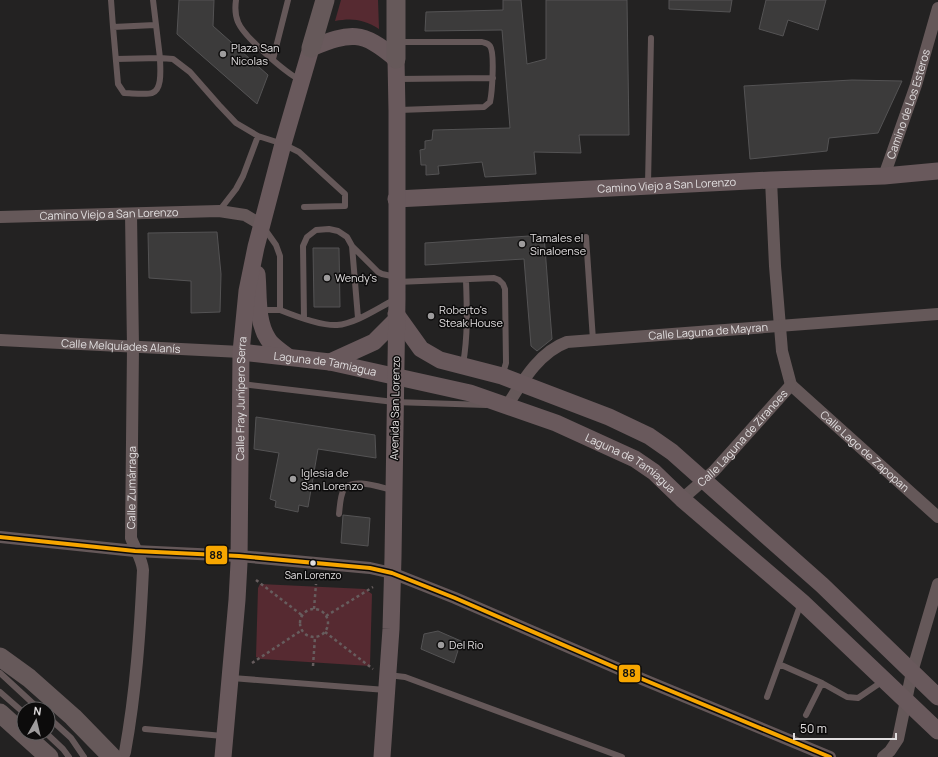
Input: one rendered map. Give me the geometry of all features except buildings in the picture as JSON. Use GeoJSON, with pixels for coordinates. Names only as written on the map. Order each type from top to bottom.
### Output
{"type":"FeatureCollection","features":[{"type":"Feature","properties":{"kind":"main road"},"geometry":{"type":"LineString","coordinates":[[311,48],[325,0]]}},
{"type":"Feature","properties":{"kind":"main road"},"geometry":{"type":"LineString","coordinates":[[311,48],[334,39],[351,36],[362,37],[395,50],[396,0]]}},
{"type":"Feature","properties":{"kind":"main road","name":"Calle Fray Junípero Serra"},"geometry":{"type":"LineString","coordinates":[[223,757],[237,600],[239,556],[241,352],[247,291],[256,247],[282,144],[311,48]]}},
{"type":"Feature","properties":{"kind":"main road","name":"Avenida San Lorenzo"},"geometry":{"type":"LineString","coordinates":[[382,757],[383,678],[391,629],[394,491],[397,110],[395,50]]}},
{"type":"Feature","properties":{"kind":"main road","name":"Camino Viejo a San Lorenzo"},"geometry":{"type":"LineString","coordinates":[[396,199],[771,180],[884,176],[938,171]]}},
{"type":"Feature","properties":{"kind":"main road"},"geometry":{"type":"LineString","coordinates":[[256,247],[259,310],[263,329],[268,340],[287,356]]}},
{"type":"Feature","properties":{"kind":"main road"},"geometry":{"type":"LineString","coordinates":[[330,362],[374,342],[396,311],[421,349],[440,360],[502,376],[609,417],[648,436],[672,452],[704,479],[822,585],[938,697]]}},
{"type":"Feature","properties":{"kind":"main road","name":"Laguna de Tamiagua"},"geometry":{"type":"LineString","coordinates":[[241,352],[330,362],[470,393],[556,423],[635,459],[654,472],[682,499],[802,602],[938,731]]}},
{"type":"Feature","properties":{"kind":"main road"},"geometry":{"type":"LineString","coordinates":[[0,657],[29,678],[73,717],[112,757]]}},
{"type":"Feature","properties":{"kind":"main road"},"geometry":{"type":"LineString","coordinates":[[0,713],[48,757]]}},
{"type":"Feature","properties":{"kind":"street","name":"Camino de Los Esteros"},"geometry":{"type":"LineString","coordinates":[[884,176],[916,85],[938,8]]}},
{"type":"Feature","properties":{"kind":"street","name":"Calle Laguna de Ziranoes"},"geometry":{"type":"LineString","coordinates":[[682,499],[714,471],[791,385],[782,351],[775,266],[771,180]]}},
{"type":"Feature","properties":{"kind":"street","name":"Camino Viejo a San Lorenzo"},"geometry":{"type":"LineString","coordinates":[[0,218],[219,212],[245,215],[262,225]]}},
{"type":"Feature","properties":{"kind":"street","name":"Calle Zumárraga"},"geometry":{"type":"LineString","coordinates":[[122,757],[125,752],[133,708],[143,570],[142,563],[135,551],[131,538],[133,347],[132,214]]}},
{"type":"Feature","properties":{"kind":"street","name":"Calle Laguna de Mayran"},"geometry":{"type":"LineString","coordinates":[[507,406],[521,383],[548,353],[567,342],[938,314]]}},
{"type":"Feature","properties":{"kind":"street","name":"Calle Melquíades Alanís"},"geometry":{"type":"LineString","coordinates":[[0,340],[241,352]]}},
{"type":"Feature","properties":{"kind":"street","name":"Calle Lago de Zapopan"},"geometry":{"type":"LineString","coordinates":[[791,385],[938,517]]}},
{"type":"Feature","properties":{"kind":"street"},"geometry":{"type":"LineString","coordinates":[[0,537],[135,551],[239,556],[370,568],[392,573],[456,598],[642,679],[830,757]]}},
{"type":"Feature","properties":{"kind":"street"},"geometry":{"type":"LineString","coordinates":[[883,757],[890,751],[898,739],[912,672],[938,584]]}},
{"type":"Feature","properties":{"kind":"lane"},"geometry":{"type":"LineString","coordinates":[[111,0],[118,84],[124,93],[153,93],[158,89],[160,83],[160,58],[153,0]]}},
{"type":"Feature","properties":{"kind":"lane"},"geometry":{"type":"LineString","coordinates":[[236,0],[236,15],[242,29],[289,74],[301,81]]}},
{"type":"Feature","properties":{"kind":"lane"},"geometry":{"type":"LineString","coordinates":[[273,59],[288,0]]}},
{"type":"Feature","properties":{"kind":"lane"},"geometry":{"type":"LineString","coordinates":[[114,27],[155,25]]}},
{"type":"Feature","properties":{"kind":"lane"},"geometry":{"type":"LineString","coordinates":[[648,186],[651,38]]}},
{"type":"Feature","properties":{"kind":"lane"},"geometry":{"type":"LineString","coordinates":[[395,50],[482,42],[491,47],[492,51],[490,102],[484,107],[397,110]]}},
{"type":"Feature","properties":{"kind":"lane"},"geometry":{"type":"LineString","coordinates":[[116,59],[160,58],[173,60],[190,72],[236,123],[258,136],[282,144],[298,152],[345,194],[345,206],[304,207]]}},
{"type":"Feature","properties":{"kind":"lane"},"geometry":{"type":"LineString","coordinates":[[396,79],[492,78]]}},
{"type":"Feature","properties":{"kind":"lane"},"geometry":{"type":"LineString","coordinates":[[219,212],[236,189],[243,176],[258,136]]}},
{"type":"Feature","properties":{"kind":"lane"},"geometry":{"type":"LineString","coordinates":[[262,225],[276,245],[280,256],[280,310]]}},
{"type":"Feature","properties":{"kind":"lane"},"geometry":{"type":"LineString","coordinates":[[304,318],[303,246],[306,237],[316,230],[329,229],[347,237],[352,246],[378,272],[396,279],[466,280],[494,278],[499,280],[505,289],[506,363],[502,376]]}},
{"type":"Feature","properties":{"kind":"lane"},"geometry":{"type":"LineString","coordinates":[[586,237],[593,340]]}},
{"type":"Feature","properties":{"kind":"lane"},"geometry":{"type":"LineString","coordinates":[[352,246],[358,318]]}},
{"type":"Feature","properties":{"kind":"lane"},"geometry":{"type":"LineString","coordinates":[[463,366],[467,316],[466,280]]}},
{"type":"Feature","properties":{"kind":"lane"},"geometry":{"type":"LineString","coordinates":[[259,310],[280,310],[325,324],[338,325],[358,318],[396,311]]}},
{"type":"Feature","properties":{"kind":"lane"},"geometry":{"type":"LineString","coordinates":[[241,384],[394,402],[507,406]]}},
{"type":"Feature","properties":{"kind":"lane"},"geometry":{"type":"LineString","coordinates":[[339,514],[341,496],[344,489],[348,485],[358,483],[394,491]]}},
{"type":"Feature","properties":{"kind":"lane"},"geometry":{"type":"LineString","coordinates":[[767,697],[802,602]]}},
{"type":"Feature","properties":{"kind":"lane"},"geometry":{"type":"LineString","coordinates":[[779,664],[822,683],[848,697],[858,698],[884,680]]}},
{"type":"Feature","properties":{"kind":"lane"},"geometry":{"type":"LineString","coordinates":[[0,673],[30,701]]}},
{"type":"Feature","properties":{"kind":"lane"},"geometry":{"type":"LineString","coordinates":[[230,677],[405,677],[622,757]]}},
{"type":"Feature","properties":{"kind":"lane"},"geometry":{"type":"LineString","coordinates":[[806,715],[822,683]]}},
{"type":"Feature","properties":{"kind":"lane"},"geometry":{"type":"LineString","coordinates":[[0,692],[16,706]]}},
{"type":"Feature","properties":{"kind":"lane"},"geometry":{"type":"LineString","coordinates":[[56,724],[71,738],[84,757]]}},
{"type":"Feature","properties":{"kind":"lane"},"geometry":{"type":"LineString","coordinates":[[145,729],[225,736]]}},
{"type":"Feature","properties":{"kind":"lane"},"geometry":{"type":"LineString","coordinates":[[54,741],[69,757]]}},
{"type":"Feature","properties":{"kind":"path"},"geometry":{"type":"LineString","coordinates":[[256,580],[303,616]]}},
{"type":"Feature","properties":{"kind":"path"},"geometry":{"type":"LineString","coordinates":[[314,609],[316,584]]}},
{"type":"Feature","properties":{"kind":"path"},"geometry":{"type":"LineString","coordinates":[[326,616],[373,587]]}},
{"type":"Feature","properties":{"kind":"path"},"geometry":{"type":"LineString","coordinates":[[314,609],[326,616],[328,624],[322,635],[315,637],[307,635],[302,630],[300,623],[303,616],[310,610],[314,609]]}},
{"type":"Feature","properties":{"kind":"path"},"geometry":{"type":"LineString","coordinates":[[252,663],[302,630]]}},
{"type":"Feature","properties":{"kind":"path"},"geometry":{"type":"LineString","coordinates":[[325,632],[383,678]]}},
{"type":"Feature","properties":{"kind":"path"},"geometry":{"type":"LineString","coordinates":[[313,666],[315,637]]}},
{"type":"Feature","properties":{"kind":"shaded area"},"geometry":{"type":"Polygon","coordinates":[[[341,0],[378,0],[379,29],[363,21],[335,21],[341,0]]]}},
{"type":"Feature","properties":{"kind":"shaded area"},"geometry":{"type":"Polygon","coordinates":[[[260,584],[365,589],[372,594],[370,666],[261,659],[256,657],[258,588],[260,584]]]}},
{"type":"Feature","properties":{"kind":"transit line","name":"88"},"geometry":{"type":"LineString","coordinates":[[0,537],[135,551],[239,556],[370,568],[392,573],[455,598],[642,679],[830,757]]}},
{"type":"Feature","properties":{"kind":"place","name":"Plaza San Nicolas"},"geometry":{"type":"Point","coordinates":[223,54]}},
{"type":"Feature","properties":{"kind":"place","name":"Tamales el Sinaloense"},"geometry":{"type":"Point","coordinates":[522,244]}},
{"type":"Feature","properties":{"kind":"place","name":"Wendy's"},"geometry":{"type":"Point","coordinates":[327,278]}},
{"type":"Feature","properties":{"kind":"place","name":"Roberto's Steak House"},"geometry":{"type":"Point","coordinates":[431,316]}},
{"type":"Feature","properties":{"kind":"place","name":"Iglesia de San Lorenzo"},"geometry":{"type":"Point","coordinates":[293,479]}},
{"type":"Feature","properties":{"kind":"place","name":"San Lorenzo"},"geometry":{"type":"Point","coordinates":[313,563]}},
{"type":"Feature","properties":{"kind":"place","name":"Del Rio"},"geometry":{"type":"Point","coordinates":[441,645]}}]}
